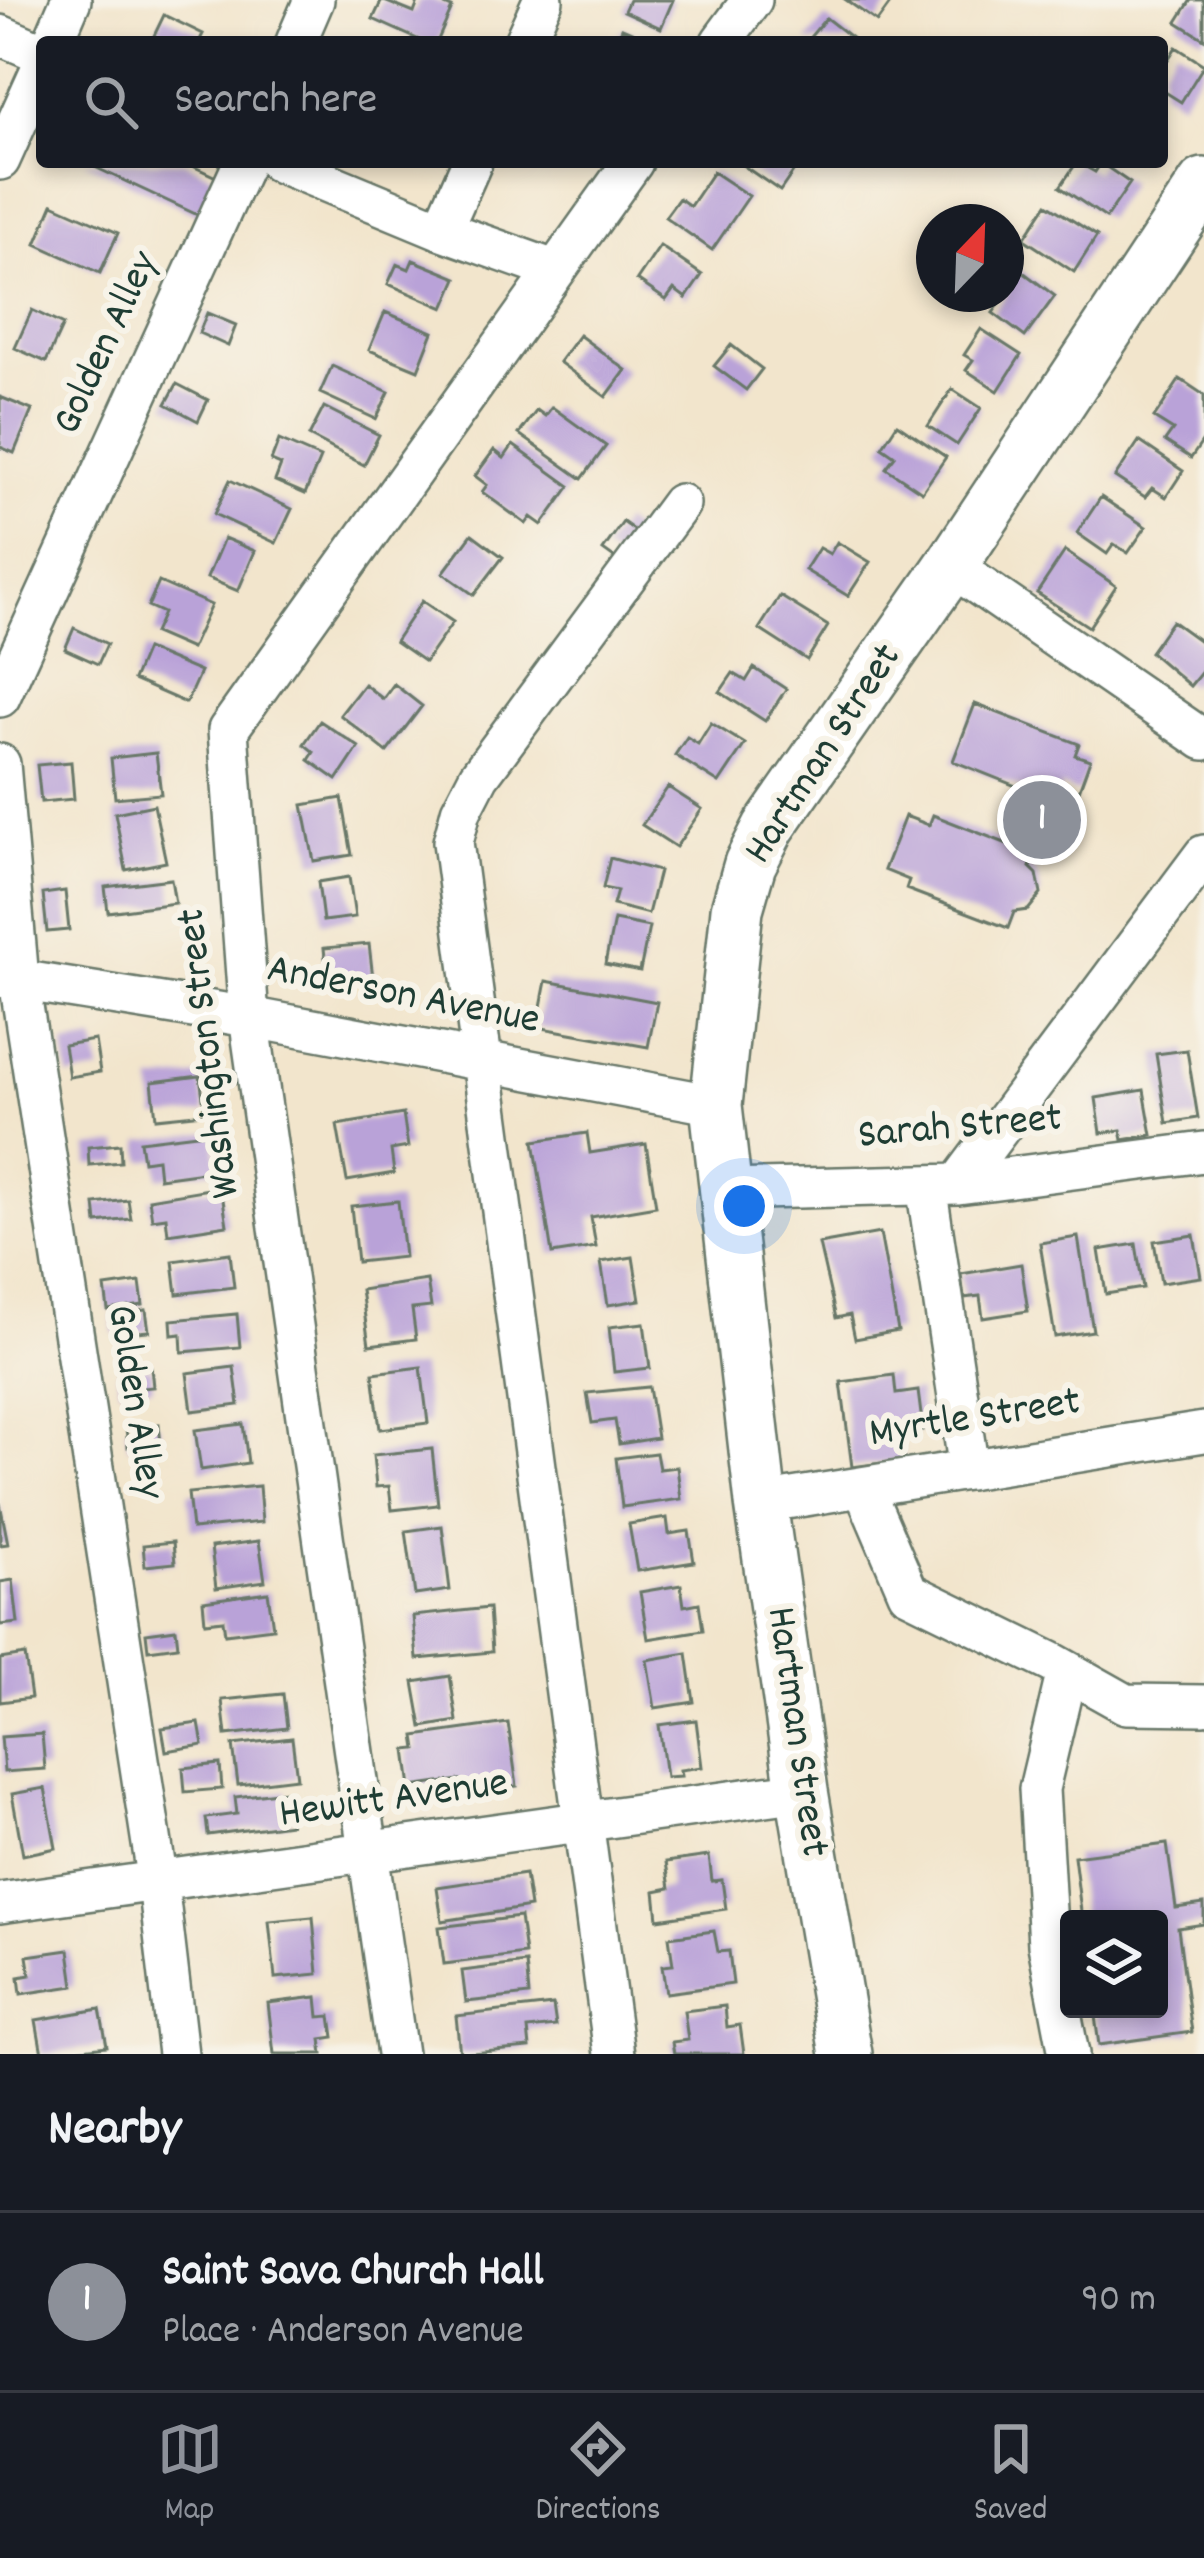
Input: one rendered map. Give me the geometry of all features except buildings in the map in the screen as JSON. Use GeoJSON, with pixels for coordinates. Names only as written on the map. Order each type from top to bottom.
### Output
{"type":"FeatureCollection","features":[{"type":"Feature","properties":{"kind":"main road","name":"Hartman Street"},"geometry":{"type":"LineString","coordinates":[[846,2054],[761,1503],[724,1190],[716,1105],[737,909],[750,864],[769,827],[951,566],[1204,184]]}},
{"type":"Feature","properties":{"kind":"street"},"geometry":{"type":"LineString","coordinates":[[56,36],[71,0]]}},
{"type":"Feature","properties":{"kind":"street"},"geometry":{"type":"LineString","coordinates":[[299,36],[314,0]]}},
{"type":"Feature","properties":{"kind":"street"},"geometry":{"type":"LineString","coordinates":[[527,36],[543,0]]}},
{"type":"Feature","properties":{"kind":"street"},"geometry":{"type":"LineString","coordinates":[[725,36],[752,0]]}},
{"type":"Feature","properties":{"kind":"street"},"geometry":{"type":"LineString","coordinates":[[0,35],[36,50]]}},
{"type":"Feature","properties":{"kind":"street"},"geometry":{"type":"LineString","coordinates":[[0,160],[36,80]]}},
{"type":"Feature","properties":{"kind":"street","name":"Golden Alley"},"geometry":{"type":"LineString","coordinates":[[0,697],[241,168]]}},
{"type":"Feature","properties":{"kind":"street"},"geometry":{"type":"LineString","coordinates":[[292,168],[554,270]]}},
{"type":"Feature","properties":{"kind":"street"},"geometry":{"type":"LineString","coordinates":[[442,230],[469,168]]}},
{"type":"Feature","properties":{"kind":"street","name":"Washington Street"},"geometry":{"type":"LineString","coordinates":[[397,2054],[249,1017],[228,730],[629,168]]}},
{"type":"Feature","properties":{"kind":"street"},"geometry":{"type":"LineString","coordinates":[[614,2054],[453,842],[461,811],[479,776],[680,504]]}},
{"type":"Feature","properties":{"kind":"street"},"geometry":{"type":"LineString","coordinates":[[951,566],[1204,740]]}},
{"type":"Feature","properties":{"kind":"street","name":"Golden Alley"},"geometry":{"type":"LineString","coordinates":[[0,764],[9,978],[158,1883],[178,2054]]}},
{"type":"Feature","properties":{"kind":"street"},"geometry":{"type":"LineString","coordinates":[[970,1470],[942,1185],[1204,855]]}},
{"type":"Feature","properties":{"kind":"street","name":"Anderson Avenue"},"geometry":{"type":"LineString","coordinates":[[9,978],[249,1017],[716,1105]]}},
{"type":"Feature","properties":{"kind":"street","name":"Sarah Street"},"geometry":{"type":"LineString","coordinates":[[724,1190],[942,1185],[1204,1152]]}},
{"type":"Feature","properties":{"kind":"street","name":"Myrtle Street"},"geometry":{"type":"LineString","coordinates":[[761,1503],[1204,1432]]}},
{"type":"Feature","properties":{"kind":"street"},"geometry":{"type":"LineString","coordinates":[[862,1487],[908,1592],[1126,1703],[1204,1705]]}},
{"type":"Feature","properties":{"kind":"street"},"geometry":{"type":"LineString","coordinates":[[1067,1671],[1039,1789],[1048,1946],[1069,2054]]}},
{"type":"Feature","properties":{"kind":"street","name":"Hewitt Avenue"},"geometry":{"type":"LineString","coordinates":[[0,1903],[802,1791]]}},
{"type":"Feature","properties":{"kind":"place","name":"Saint Sava Church Hall"},"geometry":{"type":"Point","coordinates":[1042,820]}}]}
